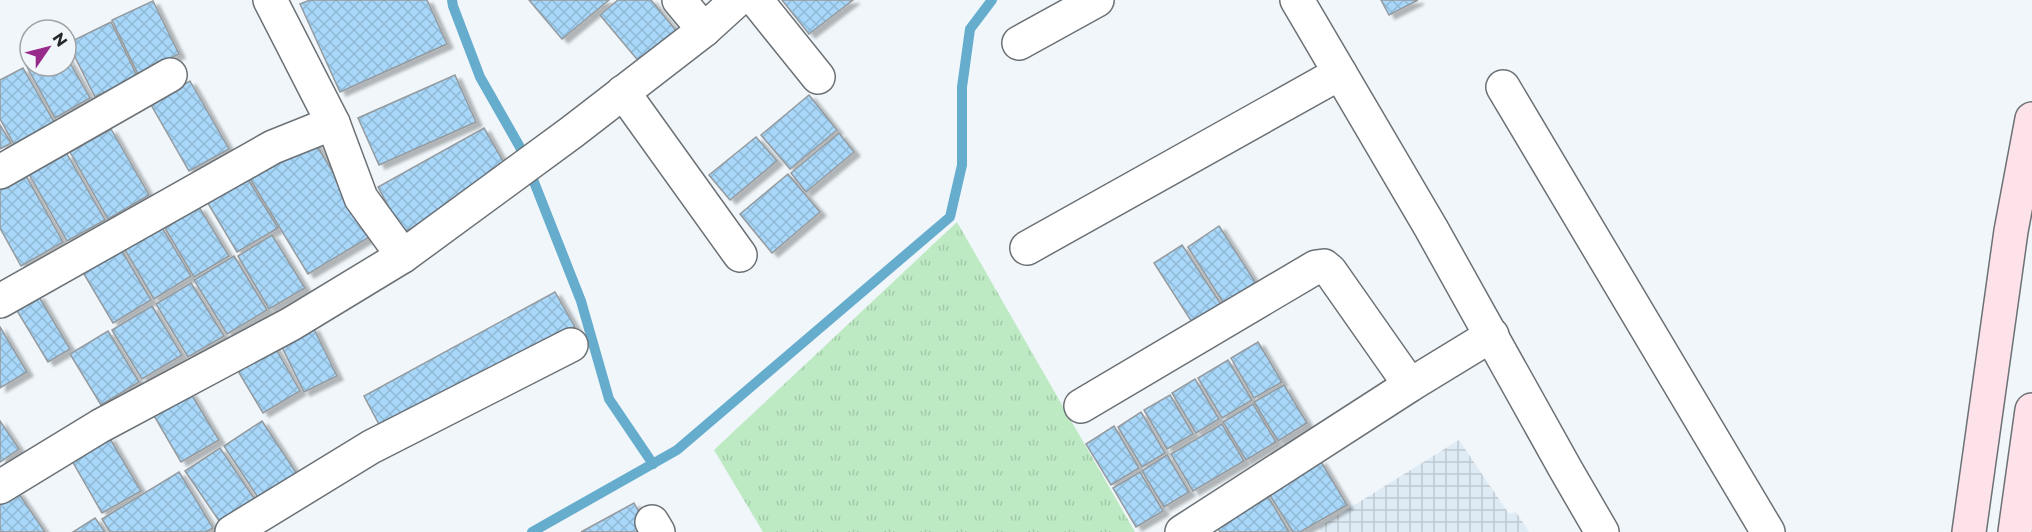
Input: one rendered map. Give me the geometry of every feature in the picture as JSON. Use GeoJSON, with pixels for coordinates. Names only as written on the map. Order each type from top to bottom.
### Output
{"type":"FeatureCollection","features":[{"type":"Feature","properties":{"kind":"main road"},"geometry":{"type":"LineString","coordinates":[[1969,532],[1992,365],[2024,200],[2032,119]]}},
{"type":"Feature","properties":{"kind":"main road"},"geometry":{"type":"LineString","coordinates":[[2015,532],[2032,410]]}},
{"type":"Feature","properties":{"kind":"street"},"geometry":{"type":"LineString","coordinates":[[270,0],[333,123],[361,198],[403,256]]}},
{"type":"Feature","properties":{"kind":"street"},"geometry":{"type":"LineString","coordinates":[[679,0],[704,30]]}},
{"type":"Feature","properties":{"kind":"street"},"geometry":{"type":"LineString","coordinates":[[0,487],[100,426],[291,324],[403,256],[623,92],[704,30],[738,0]]}},
{"type":"Feature","properties":{"kind":"street"},"geometry":{"type":"LineString","coordinates":[[756,0],[818,77]]}},
{"type":"Feature","properties":{"kind":"street"},"geometry":{"type":"LineString","coordinates":[[1019,43],[1097,0]]}},
{"type":"Feature","properties":{"kind":"street"},"geometry":{"type":"LineString","coordinates":[[1297,0],[1431,228],[1602,532]]}},
{"type":"Feature","properties":{"kind":"street"},"geometry":{"type":"LineString","coordinates":[[1027,249],[1340,74]]}},
{"type":"Feature","properties":{"kind":"street"},"geometry":{"type":"LineString","coordinates":[[0,172],[170,75]]}},
{"type":"Feature","properties":{"kind":"street"},"geometry":{"type":"LineString","coordinates":[[1503,87],[1768,532]]}},
{"type":"Feature","properties":{"kind":"street"},"geometry":{"type":"LineString","coordinates":[[623,92],[740,255]]}},
{"type":"Feature","properties":{"kind":"street"},"geometry":{"type":"LineString","coordinates":[[0,301],[273,147],[333,123]]}},
{"type":"Feature","properties":{"kind":"street"},"geometry":{"type":"LineString","coordinates":[[1081,406],[1316,267],[1324,266],[1410,385]]}},
{"type":"Feature","properties":{"kind":"street"},"geometry":{"type":"LineString","coordinates":[[1182,532],[1491,335]]}},
{"type":"Feature","properties":{"kind":"street"},"geometry":{"type":"LineString","coordinates":[[232,532],[371,447],[571,345]]}},
{"type":"Feature","properties":{"kind":"shaded area"},"geometry":{"type":"Polygon","coordinates":[[[1459,440],[1509,514],[1516,512],[1529,532],[1321,532],[1319,527],[1459,440]]]}},
{"type":"Feature","properties":{"kind":"green space"},"geometry":{"type":"Polygon","coordinates":[[[957,222],[1135,532],[763,532],[714,450],[957,222]]]}},
{"type":"Feature","properties":{"kind":"building"},"geometry":{"type":"Polygon","coordinates":[[[310,0],[427,0],[447,44],[340,92],[300,4],[310,0]]]}},
{"type":"Feature","properties":{"kind":"building"},"geometry":{"type":"Polygon","coordinates":[[[529,0],[609,0],[562,39],[529,0]]]}},
{"type":"Feature","properties":{"kind":"building"},"geometry":{"type":"Polygon","coordinates":[[[618,0],[651,0],[678,33],[641,64],[600,15],[618,0]]]}},
{"type":"Feature","properties":{"kind":"building"},"geometry":{"type":"Polygon","coordinates":[[[782,0],[853,0],[809,34],[782,0]]]}},
{"type":"Feature","properties":{"kind":"building"},"geometry":{"type":"Polygon","coordinates":[[[1381,0],[1418,0],[1389,15],[1381,0]]]}},
{"type":"Feature","properties":{"kind":"building"},"geometry":{"type":"Polygon","coordinates":[[[153,1],[179,54],[138,74],[112,20],[153,1]]]}},
{"type":"Feature","properties":{"kind":"building"},"geometry":{"type":"Polygon","coordinates":[[[111,22],[137,76],[95,97],[78,63],[78,38],[111,22]]]}},
{"type":"Feature","properties":{"kind":"building"},"geometry":{"type":"Polygon","coordinates":[[[18,71],[18,78],[29,78],[54,122],[14,144],[0,119],[0,80],[18,71]]]}},
{"type":"Feature","properties":{"kind":"building"},"geometry":{"type":"Polygon","coordinates":[[[455,75],[476,122],[379,165],[358,118],[455,75]]]}},
{"type":"Feature","properties":{"kind":"building"},"geometry":{"type":"Polygon","coordinates":[[[78,77],[90,98],[55,118],[33,78],[78,77]]]}},
{"type":"Feature","properties":{"kind":"building"},"geometry":{"type":"Polygon","coordinates":[[[190,81],[229,149],[189,171],[150,103],[190,81]]]}},
{"type":"Feature","properties":{"kind":"building"},"geometry":{"type":"Polygon","coordinates":[[[809,95],[837,130],[790,169],[761,135],[809,95]]]}},
{"type":"Feature","properties":{"kind":"building"},"geometry":{"type":"Polygon","coordinates":[[[0,125],[11,143],[0,149],[0,125]]]}},
{"type":"Feature","properties":{"kind":"building"},"geometry":{"type":"Polygon","coordinates":[[[484,128],[510,173],[403,233],[378,187],[484,128]]]}},
{"type":"Feature","properties":{"kind":"building"},"geometry":{"type":"Polygon","coordinates":[[[111,129],[149,195],[108,219],[70,152],[111,129]]]}},
{"type":"Feature","properties":{"kind":"building"},"geometry":{"type":"Polygon","coordinates":[[[839,133],[854,152],[806,192],[791,173],[839,133]]]}},
{"type":"Feature","properties":{"kind":"building"},"geometry":{"type":"Polygon","coordinates":[[[756,137],[777,161],[730,200],[709,175],[756,137]]]}},
{"type":"Feature","properties":{"kind":"building"},"geometry":{"type":"Polygon","coordinates":[[[313,139],[371,236],[308,274],[249,177],[313,139]]]}},
{"type":"Feature","properties":{"kind":"building"},"geometry":{"type":"Polygon","coordinates":[[[67,154],[105,220],[67,241],[29,174],[67,154]]]}},
{"type":"Feature","properties":{"kind":"building"},"geometry":{"type":"Polygon","coordinates":[[[25,174],[63,242],[21,266],[0,228],[0,188],[25,174]]]}},
{"type":"Feature","properties":{"kind":"building"},"geometry":{"type":"Polygon","coordinates":[[[788,174],[820,212],[772,253],[740,214],[788,174]]]}},
{"type":"Feature","properties":{"kind":"building"},"geometry":{"type":"Polygon","coordinates":[[[246,176],[278,228],[237,252],[206,200],[246,176]]]}},
{"type":"Feature","properties":{"kind":"building"},"geometry":{"type":"Polygon","coordinates":[[[199,207],[229,256],[194,277],[165,228],[199,207]]]}},
{"type":"Feature","properties":{"kind":"building"},"geometry":{"type":"Polygon","coordinates":[[[161,226],[191,276],[154,299],[124,248],[161,226]]]}},
{"type":"Feature","properties":{"kind":"building"},"geometry":{"type":"Polygon","coordinates":[[[1219,226],[1263,294],[1231,315],[1188,247],[1219,226]]]}},
{"type":"Feature","properties":{"kind":"building"},"geometry":{"type":"Polygon","coordinates":[[[272,235],[305,288],[269,309],[238,256],[272,235]]]}},
{"type":"Feature","properties":{"kind":"building"},"geometry":{"type":"Polygon","coordinates":[[[1182,245],[1226,312],[1197,330],[1154,263],[1182,245]]]}},
{"type":"Feature","properties":{"kind":"building"},"geometry":{"type":"Polygon","coordinates":[[[119,246],[151,300],[113,323],[81,269],[119,246]]]}},
{"type":"Feature","properties":{"kind":"building"},"geometry":{"type":"Polygon","coordinates":[[[234,256],[267,310],[227,334],[194,280],[234,256]]]}},
{"type":"Feature","properties":{"kind":"building"},"geometry":{"type":"Polygon","coordinates":[[[191,283],[224,336],[188,357],[156,304],[191,283]]]}},
{"type":"Feature","properties":{"kind":"building"},"geometry":{"type":"Polygon","coordinates":[[[555,292],[575,327],[383,432],[364,396],[555,292]]]}},
{"type":"Feature","properties":{"kind":"building"},"geometry":{"type":"Polygon","coordinates":[[[38,295],[70,349],[48,362],[16,309],[38,295]]]}},
{"type":"Feature","properties":{"kind":"building"},"geometry":{"type":"Polygon","coordinates":[[[152,306],[182,355],[142,379],[112,330],[152,306]]]}},
{"type":"Feature","properties":{"kind":"building"},"geometry":{"type":"Polygon","coordinates":[[[0,327],[27,372],[0,388],[0,327]]]}},
{"type":"Feature","properties":{"kind":"building"},"geometry":{"type":"Polygon","coordinates":[[[313,327],[337,376],[304,392],[280,343],[313,327]]]}},
{"type":"Feature","properties":{"kind":"building"},"geometry":{"type":"Polygon","coordinates":[[[108,331],[139,382],[101,405],[70,354],[108,331]]]}},
{"type":"Feature","properties":{"kind":"building"},"geometry":{"type":"Polygon","coordinates":[[[1258,342],[1282,382],[1254,398],[1231,358],[1258,342]]]}},
{"type":"Feature","properties":{"kind":"building"},"geometry":{"type":"Polygon","coordinates":[[[273,344],[300,391],[263,413],[235,366],[273,344]]]}},
{"type":"Feature","properties":{"kind":"building"},"geometry":{"type":"Polygon","coordinates":[[[1228,360],[1252,400],[1222,418],[1198,378],[1228,360]]]}},
{"type":"Feature","properties":{"kind":"building"},"geometry":{"type":"Polygon","coordinates":[[[1195,379],[1219,419],[1196,433],[1172,393],[1195,379]]]}},
{"type":"Feature","properties":{"kind":"building"},"geometry":{"type":"Polygon","coordinates":[[[1284,385],[1307,423],[1278,441],[1254,402],[1284,385]]]}},
{"type":"Feature","properties":{"kind":"building"},"geometry":{"type":"Polygon","coordinates":[[[190,392],[219,440],[181,462],[153,414],[190,392]]]}},
{"type":"Feature","properties":{"kind":"building"},"geometry":{"type":"Polygon","coordinates":[[[1170,395],[1193,434],[1167,449],[1144,410],[1170,395]]]}},
{"type":"Feature","properties":{"kind":"building"},"geometry":{"type":"Polygon","coordinates":[[[1253,404],[1276,442],[1246,460],[1223,422],[1253,404]]]}},
{"type":"Feature","properties":{"kind":"building"},"geometry":{"type":"Polygon","coordinates":[[[1141,412],[1165,453],[1142,467],[1118,427],[1141,412]]]}},
{"type":"Feature","properties":{"kind":"building"},"geometry":{"type":"Polygon","coordinates":[[[0,421],[19,449],[0,462],[0,421]]]}},
{"type":"Feature","properties":{"kind":"building"},"geometry":{"type":"Polygon","coordinates":[[[262,421],[299,477],[261,502],[224,446],[262,421]]]}},
{"type":"Feature","properties":{"kind":"building"},"geometry":{"type":"Polygon","coordinates":[[[1222,424],[1244,461],[1193,491],[1171,454],[1222,424]]]}},
{"type":"Feature","properties":{"kind":"building"},"geometry":{"type":"Polygon","coordinates":[[[1114,426],[1139,468],[1111,485],[1086,444],[1114,426]]]}},
{"type":"Feature","properties":{"kind":"building"},"geometry":{"type":"Polygon","coordinates":[[[109,437],[141,491],[102,513],[71,459],[109,437]]]}},
{"type":"Feature","properties":{"kind":"building"},"geometry":{"type":"Polygon","coordinates":[[[220,448],[258,504],[224,528],[185,471],[220,448]]]}},
{"type":"Feature","properties":{"kind":"building"},"geometry":{"type":"Polygon","coordinates":[[[1167,455],[1189,492],[1164,507],[1142,471],[1167,455]]]}},
{"type":"Feature","properties":{"kind":"building"},"geometry":{"type":"Polygon","coordinates":[[[1320,460],[1347,505],[1300,532],[1293,532],[1268,492],[1320,460]]]}},
{"type":"Feature","properties":{"kind":"building"},"geometry":{"type":"Polygon","coordinates":[[[179,472],[213,528],[206,532],[110,532],[102,519],[179,472]]]}},
{"type":"Feature","properties":{"kind":"building"},"geometry":{"type":"Polygon","coordinates":[[[1140,472],[1163,511],[1136,527],[1113,488],[1140,472]]]}},
{"type":"Feature","properties":{"kind":"building"},"geometry":{"type":"Polygon","coordinates":[[[17,491],[45,532],[0,532],[0,503],[17,491]]]}},
{"type":"Feature","properties":{"kind":"building"},"geometry":{"type":"Polygon","coordinates":[[[1266,493],[1289,532],[1220,532],[1215,523],[1266,493]]]}},
{"type":"Feature","properties":{"kind":"building"},"geometry":{"type":"Polygon","coordinates":[[[634,503],[650,532],[581,532],[634,503]]]}},
{"type":"Feature","properties":{"kind":"building"},"geometry":{"type":"Polygon","coordinates":[[[95,518],[105,532],[73,532],[95,518]]]}},
{"type":"Feature","properties":{"kind":"waterway"},"geometry":{"type":"LineString","coordinates":[[452,0],[480,77],[521,149],[581,301],[609,399],[653,464]]}},
{"type":"Feature","properties":{"kind":"waterway"},"geometry":{"type":"LineString","coordinates":[[532,532],[677,450],[950,217],[962,165],[962,87],[970,29],[992,0]]}}]}
